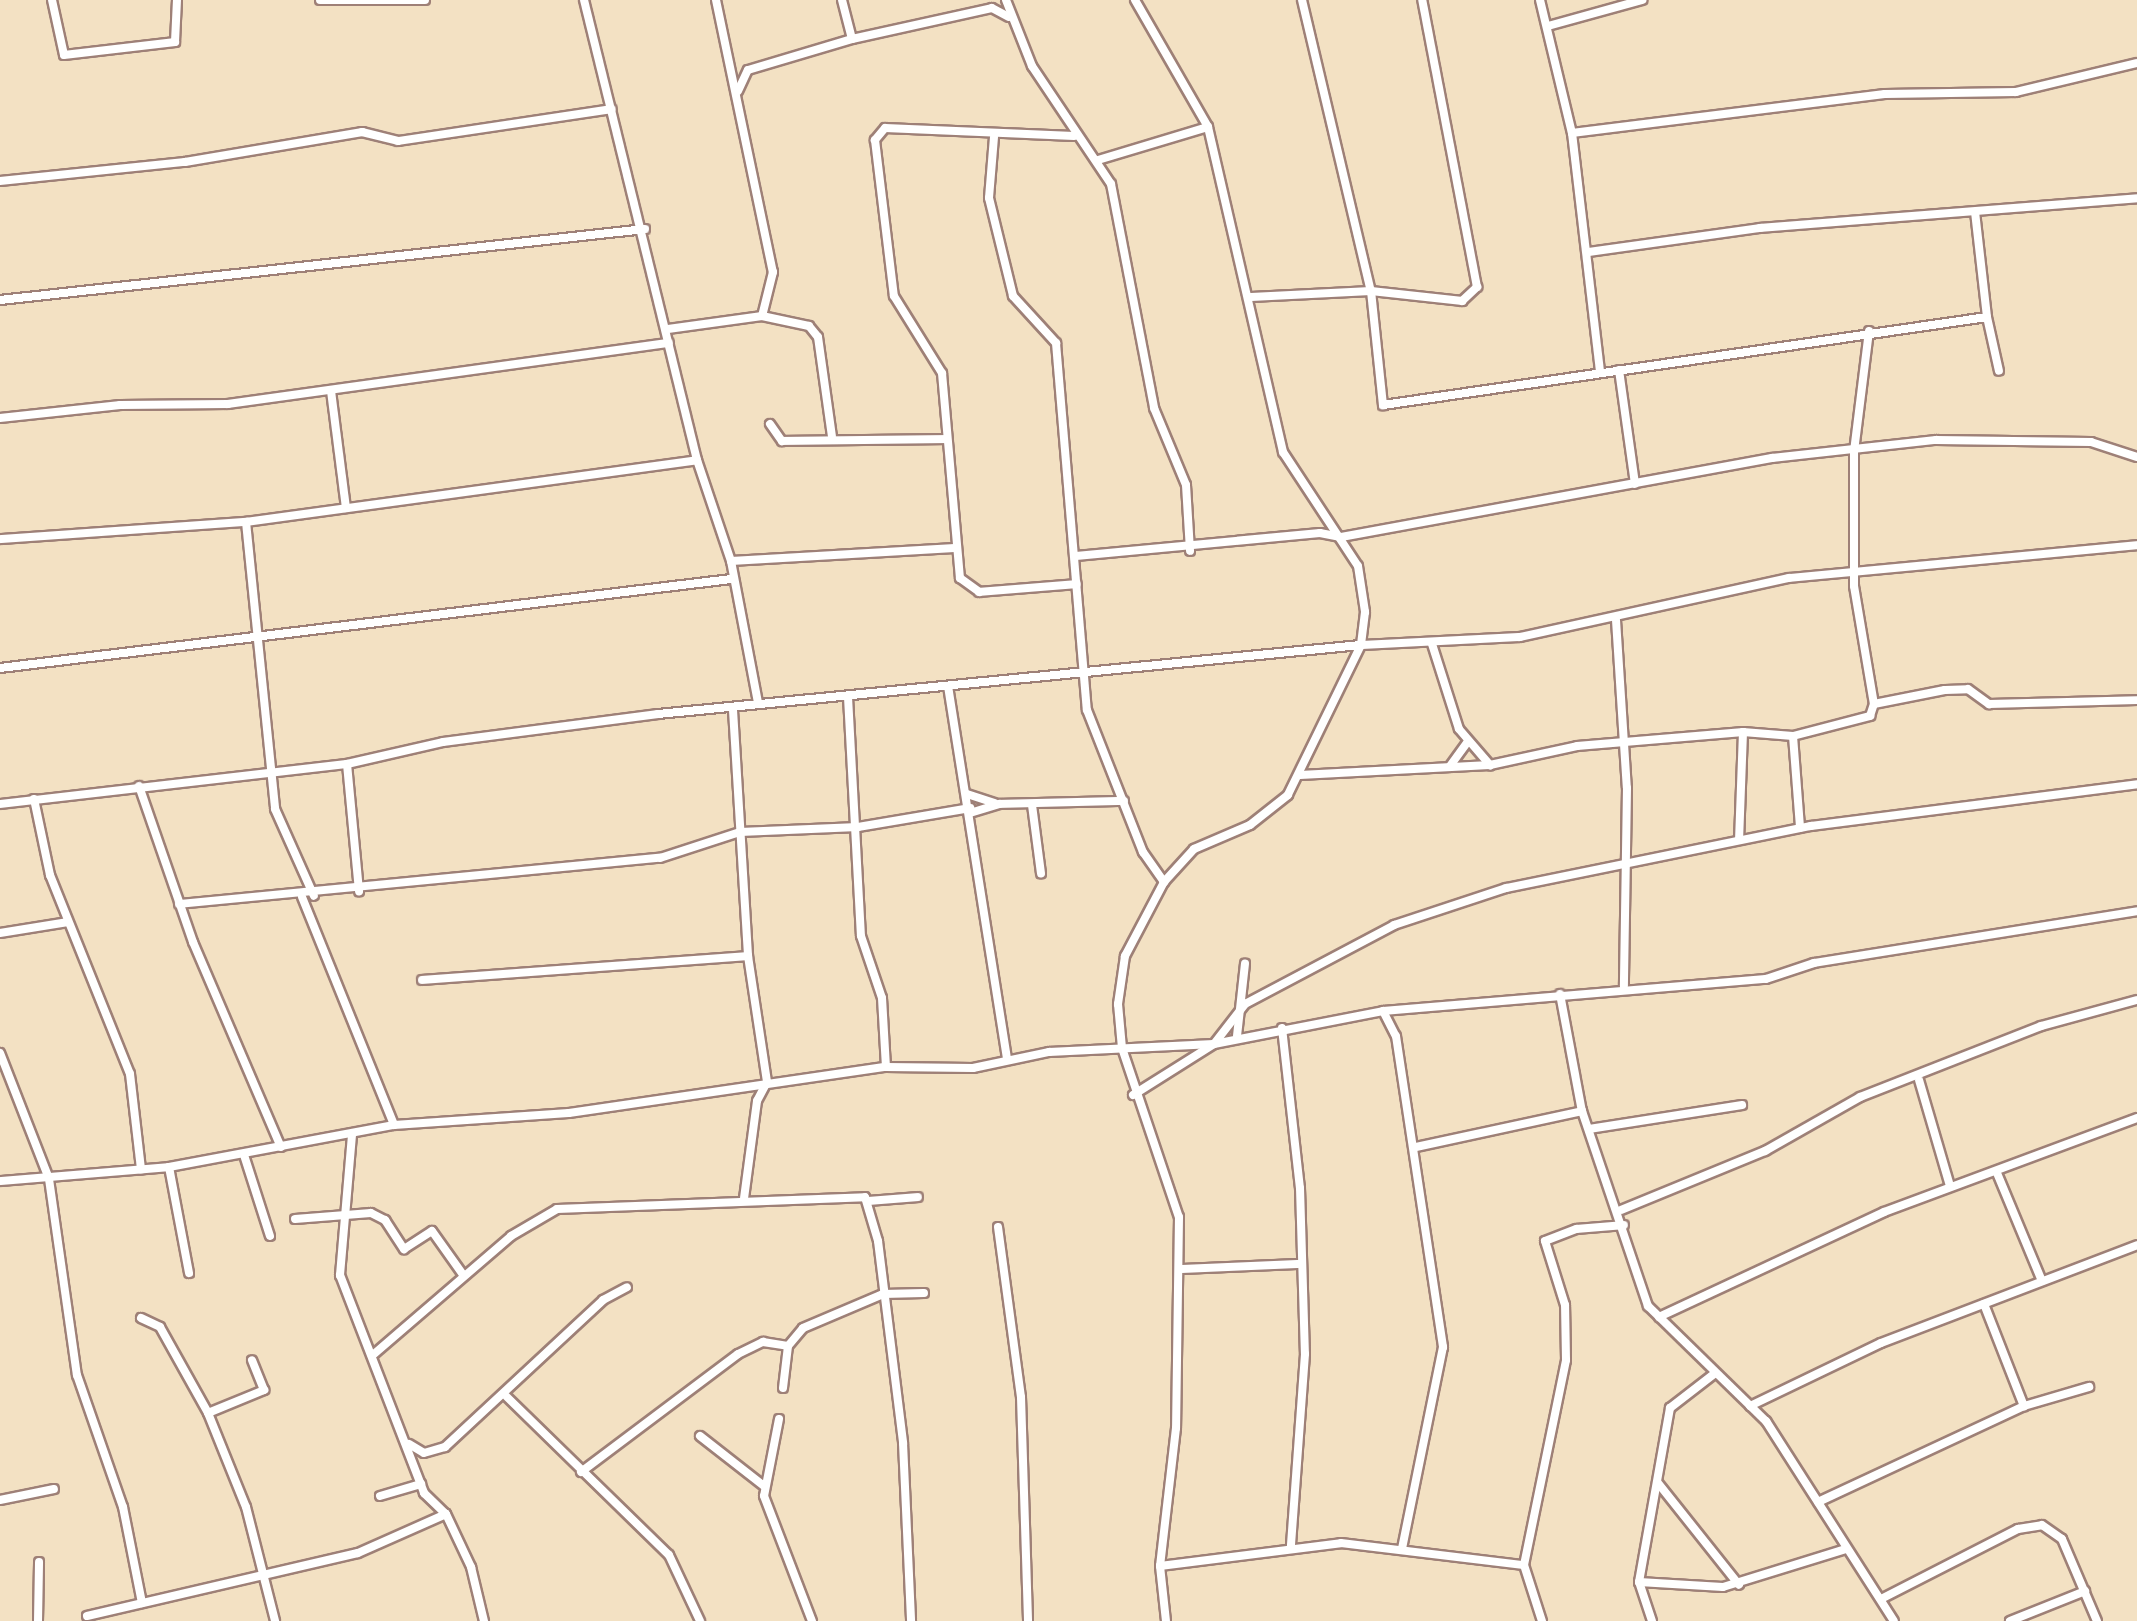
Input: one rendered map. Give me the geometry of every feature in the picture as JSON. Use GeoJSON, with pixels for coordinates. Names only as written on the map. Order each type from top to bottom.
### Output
{"type":"FeatureCollection","features":[{"type":"Feature","properties":{"kind":"street"},"geometry":{"type":"LineString","coordinates":[[52,0],[64,55],[175,42],[177,0]]}},
{"type":"Feature","properties":{"kind":"street"},"geometry":{"type":"LineString","coordinates":[[324,1],[425,0]]}},
{"type":"Feature","properties":{"kind":"street"},"geometry":{"type":"LineString","coordinates":[[584,0],[645,229],[697,460],[731,561],[731,579],[758,703]]}},
{"type":"Feature","properties":{"kind":"street"},"geometry":{"type":"LineString","coordinates":[[716,0],[738,91],[773,272],[762,316]]}},
{"type":"Feature","properties":{"kind":"street"},"geometry":{"type":"LineString","coordinates":[[842,0],[852,39]]}},
{"type":"Feature","properties":{"kind":"street"},"geometry":{"type":"LineString","coordinates":[[1006,0],[1009,17]]}},
{"type":"Feature","properties":{"kind":"street"},"geometry":{"type":"LineString","coordinates":[[1135,0],[1208,127],[1251,297],[1283,452],[1358,566],[1361,645],[1300,775],[1257,819],[1194,849],[1164,882],[1125,956],[1122,1048],[1133,1095],[1179,1217],[1176,1428],[1160,1566],[1166,1621]]}},
{"type":"Feature","properties":{"kind":"street"},"geometry":{"type":"LineString","coordinates":[[1302,0],[1371,291],[1383,405],[1600,370],[1619,370],[1869,331],[1987,317]]}},
{"type":"Feature","properties":{"kind":"street"},"geometry":{"type":"LineString","coordinates":[[1251,297],[1371,291],[1462,301],[1479,279],[1422,0]]}},
{"type":"Feature","properties":{"kind":"street"},"geometry":{"type":"LineString","coordinates":[[1540,0],[1572,133],[1589,252],[1600,370]]}},
{"type":"Feature","properties":{"kind":"street"},"geometry":{"type":"LineString","coordinates":[[1548,26],[1642,0]]}},
{"type":"Feature","properties":{"kind":"street"},"geometry":{"type":"LineString","coordinates":[[730,64],[748,70],[852,39],[995,4],[1009,17],[1074,136],[1098,160],[1111,184],[1154,408],[1186,485],[1190,551]]}},
{"type":"Feature","properties":{"kind":"street"},"geometry":{"type":"LineString","coordinates":[[1572,133],[1885,94],[2016,92],[2137,63]]}},
{"type":"Feature","properties":{"kind":"street"},"geometry":{"type":"LineString","coordinates":[[738,91],[748,70]]}},
{"type":"Feature","properties":{"kind":"street"},"geometry":{"type":"LineString","coordinates":[[0,181],[362,132],[398,141],[612,109]]}},
{"type":"Feature","properties":{"kind":"street"},"geometry":{"type":"LineString","coordinates":[[1098,160],[1208,127]]}},
{"type":"Feature","properties":{"kind":"street"},"geometry":{"type":"LineString","coordinates":[[1074,136],[994,137],[885,128],[875,140],[894,296],[939,361],[955,548],[969,590],[1077,584]]}},
{"type":"Feature","properties":{"kind":"street"},"geometry":{"type":"LineString","coordinates":[[994,137],[989,198],[1013,296],[1056,343],[1085,674],[1094,734],[1143,852],[1164,882]]}},
{"type":"Feature","properties":{"kind":"street"},"geometry":{"type":"LineString","coordinates":[[1589,252],[1760,228],[2137,198]]}},
{"type":"Feature","properties":{"kind":"street"},"geometry":{"type":"LineString","coordinates":[[1975,212],[1987,317],[1999,371]]}},
{"type":"Feature","properties":{"kind":"street"},"geometry":{"type":"LineString","coordinates":[[0,300],[645,229]]}},
{"type":"Feature","properties":{"kind":"street"},"geometry":{"type":"LineString","coordinates":[[668,329],[762,316],[809,326],[818,337],[832,436]]}},
{"type":"Feature","properties":{"kind":"street"},"geometry":{"type":"LineString","coordinates":[[1300,775],[1490,765],[1624,742],[1743,732],[1793,736],[1870,716],[1874,704],[1855,572],[1854,451],[1869,331]]}},
{"type":"Feature","properties":{"kind":"street"},"geometry":{"type":"LineString","coordinates":[[0,418],[331,391],[669,343]]}},
{"type":"Feature","properties":{"kind":"street"},"geometry":{"type":"LineString","coordinates":[[1619,370],[1635,484]]}},
{"type":"Feature","properties":{"kind":"street"},"geometry":{"type":"LineString","coordinates":[[331,391],[346,508]]}},
{"type":"Feature","properties":{"kind":"street"},"geometry":{"type":"LineString","coordinates":[[770,424],[782,441],[832,436],[946,439]]}},
{"type":"Feature","properties":{"kind":"street"},"geometry":{"type":"LineString","coordinates":[[1076,556],[1190,551],[1320,533],[1341,537],[1635,484],[1936,440],[2091,442],[2137,457]]}},
{"type":"Feature","properties":{"kind":"street"},"geometry":{"type":"LineString","coordinates":[[0,539],[246,522],[697,460]]}},
{"type":"Feature","properties":{"kind":"street"},"geometry":{"type":"LineString","coordinates":[[246,522],[252,642],[269,770],[284,836],[314,896]]}},
{"type":"Feature","properties":{"kind":"street"},"geometry":{"type":"LineString","coordinates":[[0,804],[269,770],[347,764],[443,742],[733,710],[758,703],[848,697],[1361,645],[1432,644],[1616,620],[1789,578],[2137,545]]}},
{"type":"Feature","properties":{"kind":"street"},"geometry":{"type":"LineString","coordinates":[[731,561],[955,548]]}},
{"type":"Feature","properties":{"kind":"street"},"geometry":{"type":"LineString","coordinates":[[0,668],[252,642],[731,579]]}},
{"type":"Feature","properties":{"kind":"street"},"geometry":{"type":"LineString","coordinates":[[1616,620],[1624,742],[1624,986]]}},
{"type":"Feature","properties":{"kind":"street"},"geometry":{"type":"LineString","coordinates":[[1432,644],[1467,743],[1490,765]]}},
{"type":"Feature","properties":{"kind":"street"},"geometry":{"type":"LineString","coordinates":[[948,686],[970,810],[981,923],[1007,1059]]}},
{"type":"Feature","properties":{"kind":"street"},"geometry":{"type":"LineString","coordinates":[[1874,704],[1968,689],[1989,704],[2137,700]]}},
{"type":"Feature","properties":{"kind":"street"},"geometry":{"type":"LineString","coordinates":[[848,697],[858,827],[861,936],[882,998],[886,1067]]}},
{"type":"Feature","properties":{"kind":"street"},"geometry":{"type":"LineString","coordinates":[[733,710],[748,956],[767,1082],[757,1101],[744,1198]]}},
{"type":"Feature","properties":{"kind":"street"},"geometry":{"type":"LineString","coordinates":[[1739,839],[1743,732]]}},
{"type":"Feature","properties":{"kind":"street"},"geometry":{"type":"LineString","coordinates":[[1793,736],[1800,828]]}},
{"type":"Feature","properties":{"kind":"street"},"geometry":{"type":"LineString","coordinates":[[1445,768],[1467,743]]}},
{"type":"Feature","properties":{"kind":"street"},"geometry":{"type":"LineString","coordinates":[[347,764],[359,891]]}},
{"type":"Feature","properties":{"kind":"street"},"geometry":{"type":"LineString","coordinates":[[0,1181],[169,1167],[394,1125],[569,1113],[886,1067],[973,1068],[1007,1059],[1122,1048],[1214,1044],[1245,1004],[1394,925],[1533,881],[1800,828],[2137,784]]}},
{"type":"Feature","properties":{"kind":"street"},"geometry":{"type":"LineString","coordinates":[[139,786],[179,904],[281,1147]]}},
{"type":"Feature","properties":{"kind":"street"},"geometry":{"type":"LineString","coordinates":[[967,793],[1000,804]]}},
{"type":"Feature","properties":{"kind":"street"},"geometry":{"type":"LineString","coordinates":[[34,799],[68,922],[130,1074],[141,1169]]}},
{"type":"Feature","properties":{"kind":"street"},"geometry":{"type":"LineString","coordinates":[[179,904],[314,896],[543,865],[660,858],[740,832],[858,827],[1000,804],[1124,801]]}},
{"type":"Feature","properties":{"kind":"street"},"geometry":{"type":"LineString","coordinates":[[1032,805],[1041,873]]}},
{"type":"Feature","properties":{"kind":"street"},"geometry":{"type":"LineString","coordinates":[[302,897],[394,1125]]}},
{"type":"Feature","properties":{"kind":"street"},"geometry":{"type":"LineString","coordinates":[[1133,1095],[1214,1044],[1237,1036],[1383,1011],[1624,986],[1766,979],[1814,963],[2137,911]]}},
{"type":"Feature","properties":{"kind":"street"},"geometry":{"type":"LineString","coordinates":[[0,933],[68,922]]}},
{"type":"Feature","properties":{"kind":"street"},"geometry":{"type":"LineString","coordinates":[[422,980],[748,956]]}},
{"type":"Feature","properties":{"kind":"street"},"geometry":{"type":"LineString","coordinates":[[1245,963],[1237,996],[1245,1004]]}},
{"type":"Feature","properties":{"kind":"street"},"geometry":{"type":"LineString","coordinates":[[1560,994],[1582,1111],[1621,1210],[1648,1306],[1750,1406],[1818,1502],[1894,1621]]}},
{"type":"Feature","properties":{"kind":"street"},"geometry":{"type":"LineString","coordinates":[[1621,1210],[1765,1151],[1860,1097],[1919,1080],[2041,1026],[2137,1000]]}},
{"type":"Feature","properties":{"kind":"street"},"geometry":{"type":"LineString","coordinates":[[1237,1036],[1245,1004]]}},
{"type":"Feature","properties":{"kind":"street"},"geometry":{"type":"LineString","coordinates":[[1383,1011],[1396,1036],[1416,1147],[1443,1347],[1402,1548]]}},
{"type":"Feature","properties":{"kind":"street"},"geometry":{"type":"LineString","coordinates":[[1282,1028],[1300,1188],[1299,1264],[1305,1354],[1291,1545]]}},
{"type":"Feature","properties":{"kind":"street"},"geometry":{"type":"LineString","coordinates":[[0,1053],[49,1179],[77,1375],[123,1507],[142,1603]]}},
{"type":"Feature","properties":{"kind":"street"},"geometry":{"type":"LineString","coordinates":[[1919,1080],[1950,1186]]}},
{"type":"Feature","properties":{"kind":"street"},"geometry":{"type":"LineString","coordinates":[[1589,1129],[1742,1105]]}},
{"type":"Feature","properties":{"kind":"street"},"geometry":{"type":"LineString","coordinates":[[1416,1147],[1582,1111]]}},
{"type":"Feature","properties":{"kind":"street"},"geometry":{"type":"LineString","coordinates":[[1659,1317],[1950,1186],[1997,1173],[2137,1118]]}},
{"type":"Feature","properties":{"kind":"street"},"geometry":{"type":"LineString","coordinates":[[352,1135],[342,1214],[340,1275],[374,1354],[421,1484],[446,1514],[471,1567],[484,1621]]}},
{"type":"Feature","properties":{"kind":"street"},"geometry":{"type":"LineString","coordinates":[[244,1155],[270,1236]]}},
{"type":"Feature","properties":{"kind":"street"},"geometry":{"type":"LineString","coordinates":[[169,1167],[189,1273]]}},
{"type":"Feature","properties":{"kind":"street"},"geometry":{"type":"LineString","coordinates":[[1997,1173],[2042,1281]]}},
{"type":"Feature","properties":{"kind":"street"},"geometry":{"type":"LineString","coordinates":[[374,1354],[464,1276],[557,1209],[744,1198],[869,1201],[918,1197]]}},
{"type":"Feature","properties":{"kind":"street"},"geometry":{"type":"LineString","coordinates":[[869,1201],[903,1443],[911,1621]]}},
{"type":"Feature","properties":{"kind":"street"},"geometry":{"type":"LineString","coordinates":[[295,1219],[342,1214],[385,1220],[404,1249],[435,1233],[464,1276]]}},
{"type":"Feature","properties":{"kind":"street"},"geometry":{"type":"LineString","coordinates":[[1542,1621],[1524,1565],[1566,1360],[1565,1305],[1545,1241],[1577,1229],[1624,1225]]}},
{"type":"Feature","properties":{"kind":"street"},"geometry":{"type":"LineString","coordinates":[[998,1227],[1021,1397],[1028,1621]]}},
{"type":"Feature","properties":{"kind":"street"},"geometry":{"type":"LineString","coordinates":[[1750,1406],[1984,1304],[2137,1245]]}},
{"type":"Feature","properties":{"kind":"street"},"geometry":{"type":"LineString","coordinates":[[1180,1269],[1299,1264]]}},
{"type":"Feature","properties":{"kind":"street"},"geometry":{"type":"LineString","coordinates":[[415,1466],[507,1397],[603,1300],[627,1287]]}},
{"type":"Feature","properties":{"kind":"street"},"geometry":{"type":"LineString","coordinates":[[783,1388],[788,1346],[828,1312],[883,1294],[924,1293]]}},
{"type":"Feature","properties":{"kind":"street"},"geometry":{"type":"LineString","coordinates":[[1984,1304],[2024,1406]]}},
{"type":"Feature","properties":{"kind":"street"},"geometry":{"type":"LineString","coordinates":[[141,1318],[160,1327],[208,1413],[264,1577],[275,1621]]}},
{"type":"Feature","properties":{"kind":"street"},"geometry":{"type":"LineString","coordinates":[[581,1472],[738,1354],[763,1342],[788,1346]]}},
{"type":"Feature","properties":{"kind":"street"},"geometry":{"type":"LineString","coordinates":[[208,1413],[264,1390],[252,1360]]}},
{"type":"Feature","properties":{"kind":"street"},"geometry":{"type":"LineString","coordinates":[[1652,1621],[1639,1582],[1670,1408],[1714,1374]]}},
{"type":"Feature","properties":{"kind":"street"},"geometry":{"type":"LineString","coordinates":[[1818,1502],[2024,1406],[2089,1387]]}},
{"type":"Feature","properties":{"kind":"street"},"geometry":{"type":"LineString","coordinates":[[507,1397],[669,1555],[700,1621]]}},
{"type":"Feature","properties":{"kind":"street"},"geometry":{"type":"LineString","coordinates":[[779,1419],[764,1486],[812,1621]]}},
{"type":"Feature","properties":{"kind":"street"},"geometry":{"type":"LineString","coordinates":[[700,1436],[764,1486]]}},
{"type":"Feature","properties":{"kind":"street"},"geometry":{"type":"LineString","coordinates":[[408,1443],[434,1453]]}},
{"type":"Feature","properties":{"kind":"street"},"geometry":{"type":"LineString","coordinates":[[1658,1483],[1739,1585]]}},
{"type":"Feature","properties":{"kind":"street"},"geometry":{"type":"LineString","coordinates":[[380,1496],[421,1484]]}},
{"type":"Feature","properties":{"kind":"street"},"geometry":{"type":"LineString","coordinates":[[0,1500],[54,1489]]}},
{"type":"Feature","properties":{"kind":"street"},"geometry":{"type":"LineString","coordinates":[[87,1616],[358,1553],[446,1514]]}},
{"type":"Feature","properties":{"kind":"street"},"geometry":{"type":"LineString","coordinates":[[1881,1599],[2018,1529],[2042,1525],[2062,1539],[2097,1621]]}},
{"type":"Feature","properties":{"kind":"street"},"geometry":{"type":"LineString","coordinates":[[1160,1566],[1291,1545],[1402,1548],[1524,1565]]}},
{"type":"Feature","properties":{"kind":"street"},"geometry":{"type":"LineString","coordinates":[[1639,1582],[1739,1585],[1846,1549]]}},
{"type":"Feature","properties":{"kind":"street"},"geometry":{"type":"LineString","coordinates":[[38,1621],[39,1562]]}},
{"type":"Feature","properties":{"kind":"street"},"geometry":{"type":"LineString","coordinates":[[2010,1621],[2085,1591]]}}]}
